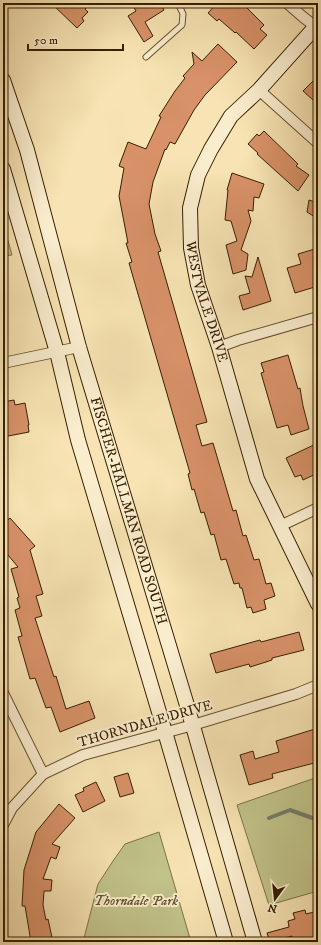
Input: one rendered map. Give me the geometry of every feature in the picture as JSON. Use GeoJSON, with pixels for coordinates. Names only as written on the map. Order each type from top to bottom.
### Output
{"type":"FeatureCollection","features":[{"type":"Feature","properties":{"kind":"main road","name":"WESTVALE DRIVE"},"geometry":{"type":"LineString","coordinates":[[317,25],[259,90],[231,116],[198,174],[190,208],[191,248],[198,285],[219,347],[257,479],[318,604]]}},
{"type":"Feature","properties":{"kind":"main road","name":"FISCHER-HALLMAN ROAD SOUTH"},"geometry":{"type":"LineString","coordinates":[[3,80],[27,150],[80,347],[193,725],[255,942]]}},
{"type":"Feature","properties":{"kind":"main road","name":"FISCHER-HALLMAN ROAD SOUTH"},"geometry":{"type":"LineString","coordinates":[[3,169],[57,352],[78,440],[226,942]]}},
{"type":"Feature","properties":{"kind":"street"},"geometry":{"type":"LineString","coordinates":[[287,3],[299,14],[317,25]]}},
{"type":"Feature","properties":{"kind":"street"},"geometry":{"type":"LineString","coordinates":[[259,90],[318,143]]}},
{"type":"Feature","properties":{"kind":"street"},"geometry":{"type":"LineString","coordinates":[[219,347],[318,317]]}},
{"type":"Feature","properties":{"kind":"street"},"geometry":{"type":"LineString","coordinates":[[3,363],[80,347]]}},
{"type":"Feature","properties":{"kind":"street"},"geometry":{"type":"LineString","coordinates":[[280,526],[318,508]]}},
{"type":"Feature","properties":{"kind":"street","name":"THORNDALE DRIVE"},"geometry":{"type":"LineString","coordinates":[[3,826],[12,808],[43,774],[83,755],[193,725],[296,694],[318,684]]}},
{"type":"Feature","properties":{"kind":"street"},"geometry":{"type":"LineString","coordinates":[[3,693],[43,774]]}},
{"type":"Feature","properties":{"kind":"lane"},"geometry":{"type":"LineString","coordinates":[[146,57],[182,25],[183,14],[178,3]]}},
{"type":"Feature","properties":{"kind":"green space"},"geometry":{"type":"Polygon","coordinates":[[[3,223],[12,255],[3,256],[3,223]]]}},
{"type":"Feature","properties":{"kind":"green space"},"geometry":{"type":"Polygon","coordinates":[[[318,777],[318,891],[269,905],[237,805],[318,777]]]}},
{"type":"Feature","properties":{"kind":"green space","name":"Thorndale Park"},"geometry":{"type":"Polygon","coordinates":[[[159,832],[191,942],[83,942],[98,884],[113,861],[125,844],[159,832]]]}},
{"type":"Feature","properties":{"kind":"building"},"geometry":{"type":"Polygon","coordinates":[[[51,3],[91,3],[85,9],[88,12],[82,18],[84,21],[77,28],[51,3]]]}},
{"type":"Feature","properties":{"kind":"building"},"geometry":{"type":"Polygon","coordinates":[[[131,3],[160,3],[164,10],[145,22],[153,36],[144,42],[128,16],[136,11],[131,3]]]}},
{"type":"Feature","properties":{"kind":"building"},"geometry":{"type":"Polygon","coordinates":[[[217,3],[242,3],[264,25],[260,29],[267,35],[254,49],[236,32],[235,33],[219,19],[217,21],[208,13],[217,3]]]}},
{"type":"Feature","properties":{"kind":"building"},"geometry":{"type":"Polygon","coordinates":[[[218,44],[237,62],[205,95],[194,110],[175,144],[170,142],[166,150],[165,149],[153,182],[149,204],[155,234],[161,251],[158,252],[207,422],[196,425],[202,446],[213,443],[233,511],[236,510],[243,536],[246,535],[254,560],[259,559],[266,584],[271,583],[275,596],[264,600],[266,609],[253,613],[251,607],[247,608],[242,588],[240,588],[239,583],[234,584],[226,559],[221,560],[214,534],[211,535],[204,512],[201,513],[194,489],[192,490],[188,474],[190,473],[129,263],[132,262],[126,243],[128,243],[119,196],[124,168],[119,166],[128,142],[146,149],[161,117],[159,116],[185,78],[183,76],[194,64],[192,52],[202,61],[218,44]]]}},
{"type":"Feature","properties":{"kind":"building"},"geometry":{"type":"Polygon","coordinates":[[[318,76],[318,95],[313,100],[303,91],[318,76]]]}},
{"type":"Feature","properties":{"kind":"building"},"geometry":{"type":"Polygon","coordinates":[[[264,131],[298,164],[296,166],[309,175],[298,191],[248,144],[257,134],[259,136],[264,131]]]}},
{"type":"Feature","properties":{"kind":"building"},"geometry":{"type":"Polygon","coordinates":[[[232,173],[264,184],[259,198],[254,197],[253,211],[248,210],[251,221],[241,250],[248,254],[246,270],[233,274],[226,245],[237,241],[231,221],[225,220],[227,190],[232,173]]]}},
{"type":"Feature","properties":{"kind":"building"},"geometry":{"type":"Polygon","coordinates":[[[309,200],[318,203],[318,219],[307,212],[309,200]]]}},
{"type":"Feature","properties":{"kind":"building"},"geometry":{"type":"Polygon","coordinates":[[[318,248],[318,286],[295,293],[287,268],[301,264],[298,254],[318,248]]]}},
{"type":"Feature","properties":{"kind":"building"},"geometry":{"type":"Polygon","coordinates":[[[258,257],[271,301],[243,310],[239,296],[250,293],[245,276],[252,277],[258,257]]]}},
{"type":"Feature","properties":{"kind":"building"},"geometry":{"type":"Polygon","coordinates":[[[288,355],[298,389],[300,388],[309,429],[291,435],[288,425],[277,428],[261,373],[264,372],[261,363],[288,355]]]}},
{"type":"Feature","properties":{"kind":"building"},"geometry":{"type":"Polygon","coordinates":[[[14,400],[15,405],[25,403],[29,432],[3,437],[3,402],[14,400]]]}},
{"type":"Feature","properties":{"kind":"building"},"geometry":{"type":"Polygon","coordinates":[[[318,443],[318,473],[303,480],[301,475],[295,477],[286,458],[318,443]]]}},
{"type":"Feature","properties":{"kind":"building"},"geometry":{"type":"Polygon","coordinates":[[[10,518],[35,546],[30,550],[43,594],[36,596],[42,616],[35,618],[66,709],[89,701],[95,718],[60,732],[51,707],[46,708],[35,678],[30,679],[18,637],[22,636],[15,610],[20,608],[17,598],[19,597],[11,569],[18,567],[3,549],[3,524],[10,518]]]}},
{"type":"Feature","properties":{"kind":"building"},"geometry":{"type":"Polygon","coordinates":[[[299,632],[304,650],[272,658],[272,660],[250,667],[249,664],[216,673],[210,654],[260,640],[261,642],[299,632]]]}},
{"type":"Feature","properties":{"kind":"building"},"geometry":{"type":"Polygon","coordinates":[[[315,729],[318,739],[318,762],[272,774],[273,778],[249,785],[240,755],[253,751],[255,759],[279,752],[276,741],[315,729]]]}},
{"type":"Feature","properties":{"kind":"building"},"geometry":{"type":"Polygon","coordinates":[[[128,773],[134,793],[120,797],[114,777],[128,773]]]}},
{"type":"Feature","properties":{"kind":"building"},"geometry":{"type":"Polygon","coordinates":[[[96,782],[105,801],[83,812],[75,795],[84,791],[83,788],[96,782]]]}},
{"type":"Feature","properties":{"kind":"building"},"geometry":{"type":"Polygon","coordinates":[[[59,804],[75,818],[52,844],[60,847],[56,859],[51,857],[43,879],[52,880],[51,891],[44,891],[43,905],[53,942],[31,942],[25,906],[22,906],[24,870],[36,832],[59,804]]]}},
{"type":"Feature","properties":{"kind":"building"},"geometry":{"type":"Polygon","coordinates":[[[305,910],[306,914],[318,911],[318,942],[294,942],[292,936],[270,942],[267,933],[289,927],[288,921],[295,919],[293,913],[305,910]]]}},
{"type":"Feature","properties":{"kind":"waterway"},"geometry":{"type":"LineString","coordinates":[[269,818],[290,810],[318,820]]}}]}
